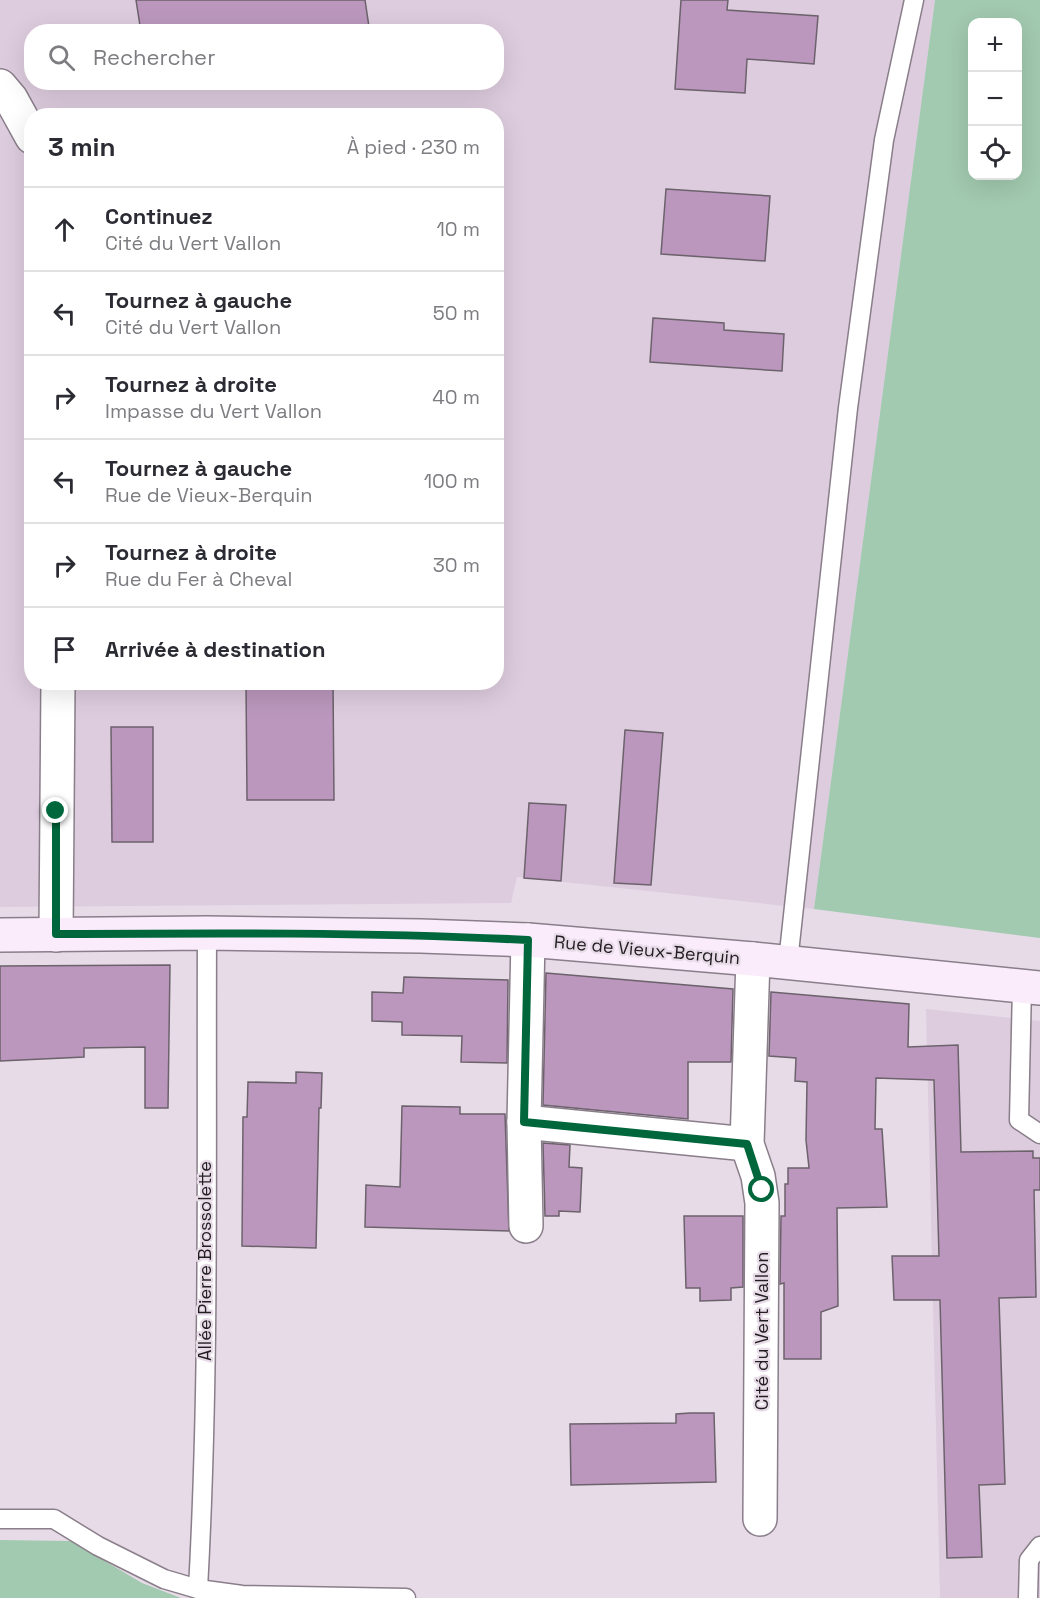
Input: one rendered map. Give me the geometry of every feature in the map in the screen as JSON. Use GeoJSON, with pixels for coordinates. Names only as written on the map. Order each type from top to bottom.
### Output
{"type":"FeatureCollection","features":[{"type":"Feature","properties":{"kind":"street"},"geometry":{"type":"LineString","coordinates":[[0,86],[24,122]]}},
{"type":"Feature","properties":{"kind":"street"},"geometry":{"type":"LineString","coordinates":[[56,934],[58,690]]}},
{"type":"Feature","properties":{"kind":"street","name":"Rue de Vieux-Berquin"},"geometry":{"type":"LineString","coordinates":[[0,935],[207,933],[528,940],[788,962],[1031,987]]}},
{"type":"Feature","properties":{"kind":"street"},"geometry":{"type":"LineString","coordinates":[[526,1226],[524,1122],[528,940]]}},
{"type":"Feature","properties":{"kind":"street","name":"Cité du Vert Vallon"},"geometry":{"type":"LineString","coordinates":[[753,959],[747,1144],[758,1176],[762,1203],[760,1519]]}},
{"type":"Feature","properties":{"kind":"street"},"geometry":{"type":"LineString","coordinates":[[524,1122],[747,1144]]}},
{"type":"Feature","properties":{"kind":"lane"},"geometry":{"type":"LineString","coordinates":[[788,962],[848,408],[884,140],[914,0]]}},
{"type":"Feature","properties":{"kind":"lane","name":"Allée Pierre Brossolette"},"geometry":{"type":"LineString","coordinates":[[198,1589],[202,1527],[205,1340],[207,933]]}},
{"type":"Feature","properties":{"kind":"lane"},"geometry":{"type":"LineString","coordinates":[[1031,987],[1019,1120],[1040,1134]]}},
{"type":"Feature","properties":{"kind":"lane"},"geometry":{"type":"LineString","coordinates":[[0,1519],[54,1519],[98,1546],[145,1570],[164,1579],[198,1589],[242,1595],[406,1598]]}},
{"type":"Feature","properties":{"kind":"lane"},"geometry":{"type":"LineString","coordinates":[[1028,1598],[1029,1560],[1040,1546]]}},
{"type":"Feature","properties":{"kind":"shaded area"},"geometry":{"type":"Polygon","coordinates":[[[0,0],[935,0],[814,909],[517,877],[511,903],[0,907],[0,0]]]}},
{"type":"Feature","properties":{"kind":"shaded area"},"geometry":{"type":"Polygon","coordinates":[[[926,1009],[1040,1021],[1040,1598],[940,1598],[926,1009]]]}},
{"type":"Feature","properties":{"kind":"green space"},"geometry":{"type":"Polygon","coordinates":[[[935,0],[1040,0],[1040,938],[814,909],[935,0]]]}},
{"type":"Feature","properties":{"kind":"green space"},"geometry":{"type":"Polygon","coordinates":[[[0,1540],[71,1541],[142,1583],[181,1598],[0,1598],[0,1540]]]}},
{"type":"Feature","properties":{"kind":"building"},"geometry":{"type":"Polygon","coordinates":[[[136,0],[365,0],[369,24],[140,24],[136,0]]]}},
{"type":"Feature","properties":{"kind":"building"},"geometry":{"type":"Polygon","coordinates":[[[681,0],[728,0],[727,10],[818,16],[814,64],[747,59],[745,93],[675,89],[681,0]]]}},
{"type":"Feature","properties":{"kind":"building"},"geometry":{"type":"Polygon","coordinates":[[[666,189],[770,196],[765,261],[661,254],[666,189]]]}},
{"type":"Feature","properties":{"kind":"building"},"geometry":{"type":"Polygon","coordinates":[[[653,318],[724,323],[724,330],[784,334],[782,371],[650,362],[653,318]]]}},
{"type":"Feature","properties":{"kind":"building"},"geometry":{"type":"Polygon","coordinates":[[[246,690],[333,690],[334,800],[247,800],[246,690]]]}},
{"type":"Feature","properties":{"kind":"building"},"geometry":{"type":"Polygon","coordinates":[[[111,727],[153,727],[153,842],[112,842],[111,727]]]}},
{"type":"Feature","properties":{"kind":"building"},"geometry":{"type":"Polygon","coordinates":[[[625,730],[663,733],[651,885],[614,883],[625,730]]]}},
{"type":"Feature","properties":{"kind":"building"},"geometry":{"type":"Polygon","coordinates":[[[529,803],[566,805],[561,881],[524,878],[529,803]]]}},
{"type":"Feature","properties":{"kind":"building"},"geometry":{"type":"Polygon","coordinates":[[[170,965],[168,1108],[145,1108],[145,1047],[84,1048],[84,1057],[0,1061],[0,966],[170,965]]]}},
{"type":"Feature","properties":{"kind":"building"},"geometry":{"type":"Polygon","coordinates":[[[546,973],[733,989],[731,1062],[688,1062],[688,1119],[543,1105],[546,973]]]}},
{"type":"Feature","properties":{"kind":"building"},"geometry":{"type":"Polygon","coordinates":[[[404,977],[508,980],[507,1063],[461,1062],[462,1036],[402,1035],[402,1022],[372,1021],[372,992],[403,993],[404,977]]]}},
{"type":"Feature","properties":{"kind":"building"},"geometry":{"type":"Polygon","coordinates":[[[771,992],[909,1004],[908,1047],[958,1045],[961,1152],[1033,1151],[1033,1158],[1040,1158],[1040,1190],[1034,1190],[1036,1297],[999,1298],[1005,1484],[979,1485],[982,1557],[947,1558],[940,1300],[894,1300],[892,1256],[939,1256],[934,1080],[876,1078],[875,1129],[882,1129],[887,1207],[837,1208],[838,1306],[821,1312],[821,1359],[784,1359],[784,1283],[780,1284],[781,1216],[785,1216],[785,1184],[788,1184],[788,1168],[809,1168],[806,1140],[807,1082],[795,1081],[796,1058],[769,1056],[771,992]]]}},
{"type":"Feature","properties":{"kind":"building"},"geometry":{"type":"Polygon","coordinates":[[[296,1072],[322,1073],[316,1248],[242,1246],[243,1117],[247,1117],[248,1082],[296,1083],[296,1072]]]}},
{"type":"Feature","properties":{"kind":"building"},"geometry":{"type":"Polygon","coordinates":[[[402,1106],[460,1107],[460,1114],[505,1114],[509,1231],[365,1227],[366,1185],[400,1187],[402,1106]]]}},
{"type":"Feature","properties":{"kind":"building"},"geometry":{"type":"Polygon","coordinates":[[[543,1143],[570,1145],[569,1167],[582,1168],[580,1212],[559,1211],[559,1216],[545,1216],[543,1143]]]}},
{"type":"Feature","properties":{"kind":"building"},"geometry":{"type":"Polygon","coordinates":[[[684,1216],[743,1216],[743,1287],[731,1288],[731,1300],[700,1301],[700,1288],[686,1288],[684,1216]]]}},
{"type":"Feature","properties":{"kind":"building"},"geometry":{"type":"Polygon","coordinates":[[[714,1413],[716,1482],[571,1485],[570,1424],[676,1423],[676,1414],[714,1413]]]}},
{"type":"Feature","properties":{"kind":"route"},"geometry":{"type":"LineString","coordinates":[[56,811],[56,934],[207,933],[528,940],[524,1122],[747,1144],[762,1190]]}}]}
